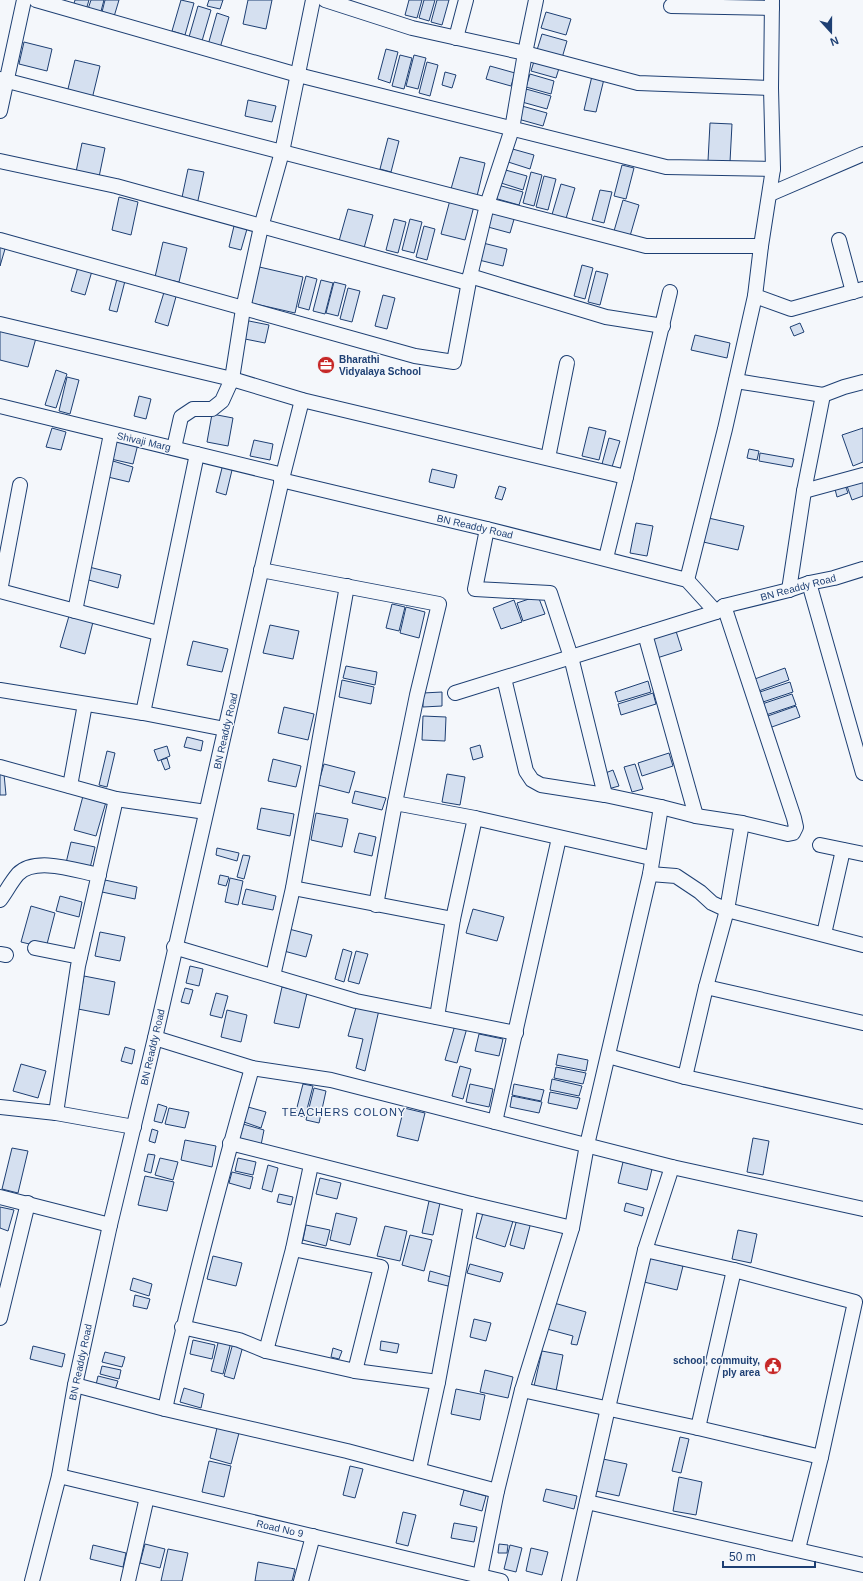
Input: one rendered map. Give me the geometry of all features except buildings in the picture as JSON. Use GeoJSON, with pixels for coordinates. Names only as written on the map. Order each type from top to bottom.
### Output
{"type":"FeatureCollection","features":[{"type":"Feature","properties":{"kind":"street"},"geometry":{"type":"LineString","coordinates":[[0,111],[3,79],[24,0]]}},
{"type":"Feature","properties":{"kind":"street"},"geometry":{"type":"LineString","coordinates":[[36,0],[298,75],[666,167],[773,169]]}},
{"type":"Feature","properties":{"kind":"street"},"geometry":{"type":"LineString","coordinates":[[174,448],[181,417],[193,409],[212,409],[222,401],[232,379],[243,309],[261,227],[282,152],[313,0]]}},
{"type":"Feature","properties":{"kind":"street"},"geometry":{"type":"LineString","coordinates":[[324,0],[412,28],[525,53],[638,83],[771,88]]}},
{"type":"Feature","properties":{"kind":"street"},"geometry":{"type":"LineString","coordinates":[[456,38],[466,0]]}},
{"type":"Feature","properties":{"kind":"street"},"geometry":{"type":"LineString","coordinates":[[0,240],[415,356],[454,362],[469,279],[487,205],[512,129],[536,0]]}},
{"type":"Feature","properties":{"kind":"street"},"geometry":{"type":"LineString","coordinates":[[504,678],[526,771],[532,780],[540,785],[606,795],[661,806],[696,816],[742,823],[788,834],[793,833],[796,828],[720,609],[687,580],[736,381],[755,296],[773,169],[771,88],[772,4],[671,6]]}},
{"type":"Feature","properties":{"kind":"street"},"geometry":{"type":"LineString","coordinates":[[3,79],[646,246],[761,246]]}},
{"type":"Feature","properties":{"kind":"street"},"geometry":{"type":"LineString","coordinates":[[770,194],[863,154]]}},
{"type":"Feature","properties":{"kind":"street"},"geometry":{"type":"LineString","coordinates":[[0,161],[116,186],[261,227],[469,279],[606,317],[663,326]]}},
{"type":"Feature","properties":{"kind":"street"},"geometry":{"type":"LineString","coordinates":[[755,296],[791,308],[858,290],[839,240]]}},
{"type":"Feature","properties":{"kind":"street"},"geometry":{"type":"LineString","coordinates":[[606,558],[670,292]]}},
{"type":"Feature","properties":{"kind":"street"},"geometry":{"type":"LineString","coordinates":[[0,324],[232,379],[302,400],[626,477]]}},
{"type":"Feature","properties":{"kind":"street"},"geometry":{"type":"LineString","coordinates":[[548,458],[567,363]]}},
{"type":"Feature","properties":{"kind":"street"},"geometry":{"type":"LineString","coordinates":[[736,381],[823,395],[863,382]]}},
{"type":"Feature","properties":{"kind":"street"},"geometry":{"type":"LineString","coordinates":[[789,590],[804,491],[823,395]]}},
{"type":"Feature","properties":{"kind":"street"},"geometry":{"type":"LineString","coordinates":[[282,477],[302,400]]}},
{"type":"Feature","properties":{"kind":"street","name":"Shivaji Marg"},"geometry":{"type":"LineString","coordinates":[[0,406],[174,448],[282,477]]}},
{"type":"Feature","properties":{"kind":"street"},"geometry":{"type":"LineString","coordinates":[[75,611],[111,434]]}},
{"type":"Feature","properties":{"kind":"street"},"geometry":{"type":"LineString","coordinates":[[142,713],[197,454]]}},
{"type":"Feature","properties":{"kind":"street"},"geometry":{"type":"LineString","coordinates":[[804,491],[863,475]]}},
{"type":"Feature","properties":{"kind":"street","name":"BN Readdy Road"},"geometry":{"type":"LineString","coordinates":[[32,1581],[59,1476],[75,1385],[110,1225],[155,1038],[174,947],[282,477],[606,558],[687,580]]}},
{"type":"Feature","properties":{"kind":"street"},"geometry":{"type":"LineString","coordinates":[[20,485],[0,591],[158,633]]}},
{"type":"Feature","properties":{"kind":"street"},"geometry":{"type":"LineString","coordinates":[[487,529],[475,589],[550,593],[571,657],[606,795]]}},
{"type":"Feature","properties":{"kind":"street","name":"BN Readdy Road"},"geometry":{"type":"LineString","coordinates":[[455,693],[720,609],[863,569]]}},
{"type":"Feature","properties":{"kind":"street"},"geometry":{"type":"LineString","coordinates":[[261,570],[439,604],[417,695],[376,905]]}},
{"type":"Feature","properties":{"kind":"street"},"geometry":{"type":"LineString","coordinates":[[809,583],[863,773]]}},
{"type":"Feature","properties":{"kind":"street"},"geometry":{"type":"LineString","coordinates":[[273,976],[292,888],[347,586]]}},
{"type":"Feature","properties":{"kind":"street"},"geometry":{"type":"LineString","coordinates":[[645,634],[696,816]]}},
{"type":"Feature","properties":{"kind":"street"},"geometry":{"type":"LineString","coordinates":[[0,690],[142,713],[225,729]]}},
{"type":"Feature","properties":{"kind":"street"},"geometry":{"type":"LineString","coordinates":[[70,786],[85,704]]}},
{"type":"Feature","properties":{"kind":"street"},"geometry":{"type":"LineString","coordinates":[[0,767],[116,799],[206,812]]}},
{"type":"Feature","properties":{"kind":"street"},"geometry":{"type":"LineString","coordinates":[[56,1113],[80,957],[116,799]]}},
{"type":"Feature","properties":{"kind":"street"},"geometry":{"type":"LineString","coordinates":[[395,803],[475,818],[652,858]]}},
{"type":"Feature","properties":{"kind":"street"},"geometry":{"type":"LineString","coordinates":[[480,1576],[522,1390],[572,1228],[587,1145],[650,874],[661,806]]}},
{"type":"Feature","properties":{"kind":"street"},"geometry":{"type":"LineString","coordinates":[[437,1017],[453,919],[475,818]]}},
{"type":"Feature","properties":{"kind":"street"},"geometry":{"type":"LineString","coordinates":[[685,1077],[706,987],[727,910],[742,823]]}},
{"type":"Feature","properties":{"kind":"street"},"geometry":{"type":"LineString","coordinates":[[495,1122],[560,838]]}},
{"type":"Feature","properties":{"kind":"street"},"geometry":{"type":"LineString","coordinates":[[820,845],[863,854]]}},
{"type":"Feature","properties":{"kind":"street"},"geometry":{"type":"LineString","coordinates":[[824,934],[843,850]]}},
{"type":"Feature","properties":{"kind":"street"},"geometry":{"type":"LineString","coordinates":[[0,900],[19,874],[34,866],[44,865],[99,875]]}},
{"type":"Feature","properties":{"kind":"street"},"geometry":{"type":"LineString","coordinates":[[650,874],[676,876],[700,892],[712,903],[727,910],[863,945]]}},
{"type":"Feature","properties":{"kind":"street"},"geometry":{"type":"LineString","coordinates":[[292,888],[453,919]]}},
{"type":"Feature","properties":{"kind":"street"},"geometry":{"type":"LineString","coordinates":[[174,947],[356,1001],[516,1033]]}},
{"type":"Feature","properties":{"kind":"street"},"geometry":{"type":"LineString","coordinates":[[35,948],[80,957]]}},
{"type":"Feature","properties":{"kind":"street"},"geometry":{"type":"LineString","coordinates":[[706,987],[863,1023]]}},
{"type":"Feature","properties":{"kind":"street"},"geometry":{"type":"LineString","coordinates":[[155,1038],[252,1068],[331,1080],[672,1167],[863,1209]]}},
{"type":"Feature","properties":{"kind":"street"},"geometry":{"type":"LineString","coordinates":[[608,1056],[685,1077],[863,1117]]}},
{"type":"Feature","properties":{"kind":"street"},"geometry":{"type":"LineString","coordinates":[[165,1408],[182,1327],[230,1144],[252,1068]]}},
{"type":"Feature","properties":{"kind":"street"},"geometry":{"type":"LineString","coordinates":[[0,1107],[56,1113],[134,1127]]}},
{"type":"Feature","properties":{"kind":"street"},"geometry":{"type":"LineString","coordinates":[[230,1144],[572,1228]]}},
{"type":"Feature","properties":{"kind":"street"},"geometry":{"type":"LineString","coordinates":[[266,1351],[293,1248],[311,1165]]}},
{"type":"Feature","properties":{"kind":"street"},"geometry":{"type":"LineString","coordinates":[[569,1581],[645,1250],[672,1167]]}},
{"type":"Feature","properties":{"kind":"street"},"geometry":{"type":"LineString","coordinates":[[0,1196],[110,1225]]}},
{"type":"Feature","properties":{"kind":"street"},"geometry":{"type":"LineString","coordinates":[[0,1318],[28,1203]]}},
{"type":"Feature","properties":{"kind":"street"},"geometry":{"type":"LineString","coordinates":[[419,1470],[438,1382],[471,1204]]}},
{"type":"Feature","properties":{"kind":"street"},"geometry":{"type":"LineString","coordinates":[[293,1248],[381,1267],[355,1371]]}},
{"type":"Feature","properties":{"kind":"street"},"geometry":{"type":"LineString","coordinates":[[645,1250],[734,1270],[859,1303],[798,1549]]}},
{"type":"Feature","properties":{"kind":"street"},"geometry":{"type":"LineString","coordinates":[[698,1428],[734,1270]]}},
{"type":"Feature","properties":{"kind":"street"},"geometry":{"type":"LineString","coordinates":[[182,1327],[239,1340],[266,1351],[355,1371],[438,1382]]}},
{"type":"Feature","properties":{"kind":"street"},"geometry":{"type":"LineString","coordinates":[[75,1385],[165,1408],[347,1450],[498,1491]]}},
{"type":"Feature","properties":{"kind":"street"},"geometry":{"type":"LineString","coordinates":[[522,1390],[698,1428],[821,1457]]}},
{"type":"Feature","properties":{"kind":"street","name":"Road No 9"},"geometry":{"type":"LineString","coordinates":[[59,1476],[502,1581]]}},
{"type":"Feature","properties":{"kind":"street"},"geometry":{"type":"LineString","coordinates":[[128,1581],[147,1497]]}},
{"type":"Feature","properties":{"kind":"street"},"geometry":{"type":"LineString","coordinates":[[587,1502],[863,1565]]}},
{"type":"Feature","properties":{"kind":"street"},"geometry":{"type":"LineString","coordinates":[[301,1581],[313,1536]]}},
{"type":"Feature","properties":{"kind":"place","name":"Bharathi Vidyalaya School"},"geometry":{"type":"Point","coordinates":[326,365]}},
{"type":"Feature","properties":{"kind":"place","name":"school, commuity, ply area"},"geometry":{"type":"Point","coordinates":[773,1366]}},
{"type":"Feature","properties":{"kind":"district","name":"TEACHERS COLONY"},"geometry":{"type":"Point","coordinates":[344,1112]}}]}
